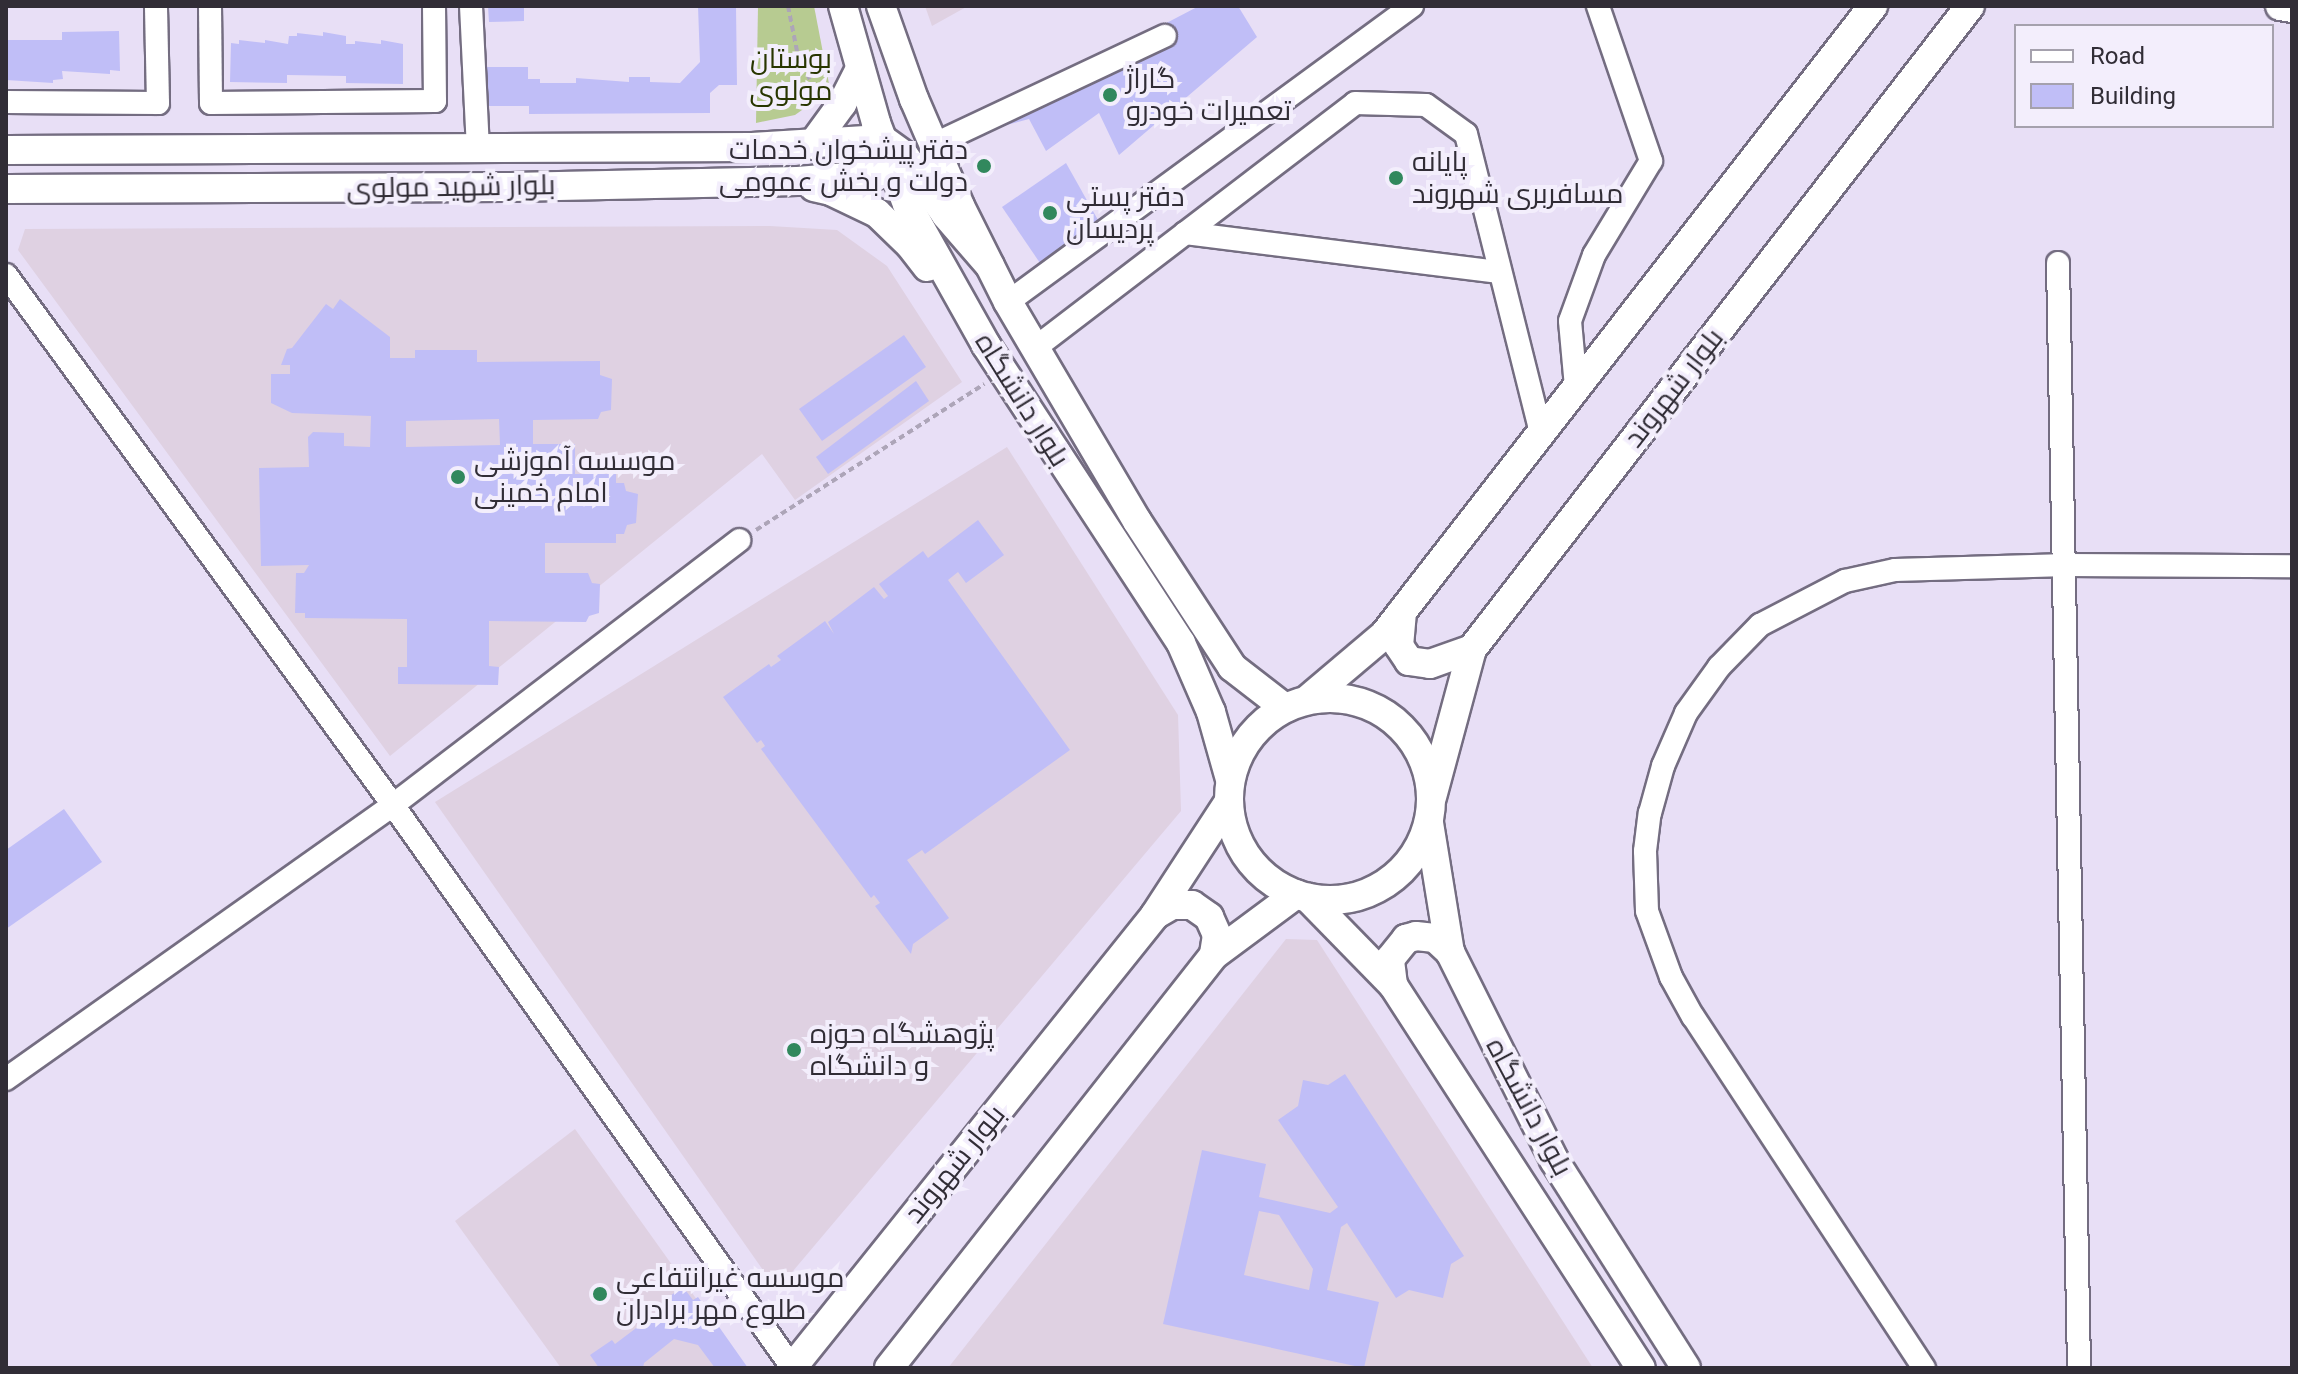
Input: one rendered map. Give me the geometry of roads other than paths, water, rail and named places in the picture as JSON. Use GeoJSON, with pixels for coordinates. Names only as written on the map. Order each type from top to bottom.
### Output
{"type":"FeatureCollection","features":[{"type":"Feature","properties":{"kind":"main road","name":"بلوار دانشگاه"},"geometry":{"type":"LineString","coordinates":[[843,6],[859,70],[894,155],[907,204],[986,345],[1181,643],[1211,712],[1229,791]]}},
{"type":"Feature","properties":{"kind":"main road","name":"بلوار دانشگاه"},"geometry":{"type":"LineString","coordinates":[[881,6],[935,144],[990,266],[1137,521],[1232,667],[1296,704]]}},
{"type":"Feature","properties":{"kind":"main road"},"geometry":{"type":"LineString","coordinates":[[1296,704],[1333,698],[1359,702],[1392,720],[1418,748],[1428,772],[1431,810],[1420,847],[1405,869],[1384,886],[1347,899],[1302,896],[1268,880],[1252,864],[1235,835],[1229,791],[1237,757],[1250,737],[1384,635],[1873,6]]}},
{"type":"Feature","properties":{"kind":"main road"},"geometry":{"type":"LineString","coordinates":[[1963,15],[1991,6]]}},
{"type":"Feature","properties":{"kind":"main road"},"geometry":{"type":"LineString","coordinates":[[2280,6],[2292,8]]}},
{"type":"Feature","properties":{"kind":"main road","name":"بلوار شهروند"},"geometry":{"type":"LineString","coordinates":[[1431,810],[1472,649],[1963,15]]}},
{"type":"Feature","properties":{"kind":"main road"},"geometry":{"type":"LineString","coordinates":[[891,36],[887,63],[904,125],[894,155],[990,266]]}},
{"type":"Feature","properties":{"kind":"main road"},"geometry":{"type":"LineString","coordinates":[[843,179],[846,158],[822,144],[859,70]]}},
{"type":"Feature","properties":{"kind":"main road","name":"بلوار شهید مولوی"},"geometry":{"type":"LineString","coordinates":[[6,150],[822,144],[894,155]]}},
{"type":"Feature","properties":{"kind":"main road","name":"بلوار شهید مولوی"},"geometry":{"type":"LineString","coordinates":[[6,189],[250,190],[798,181],[843,179],[894,155]]}},
{"type":"Feature","properties":{"kind":"main road"},"geometry":{"type":"LineString","coordinates":[[798,181],[855,201],[885,220],[910,245],[986,345]]}},
{"type":"Feature","properties":{"kind":"main road"},"geometry":{"type":"LineString","coordinates":[[1403,611],[1399,646],[1409,661],[1430,664],[1472,649]]}},
{"type":"Feature","properties":{"kind":"main road","name":"بلوار شهروند"},"geometry":{"type":"LineString","coordinates":[[792,1368],[1155,915],[1229,791]]}},
{"type":"Feature","properties":{"kind":"main road","name":"بلوار دانشگاه"},"geometry":{"type":"LineString","coordinates":[[1431,810],[1450,952],[1554,1160],[1686,1368]]}},
{"type":"Feature","properties":{"kind":"main road","name":"بلوار دانشگاه"},"geometry":{"type":"LineString","coordinates":[[1302,896],[1393,985],[1641,1368]]}},
{"type":"Feature","properties":{"kind":"main road"},"geometry":{"type":"LineString","coordinates":[[889,1368],[1214,955],[1302,896]]}},
{"type":"Feature","properties":{"kind":"main road"},"geometry":{"type":"LineString","coordinates":[[1155,915],[1172,905],[1192,905],[1209,917],[1217,935],[1214,955]]}},
{"type":"Feature","properties":{"kind":"main road"},"geometry":{"type":"LineString","coordinates":[[1393,985],[1390,959],[1406,939],[1416,936],[1435,938],[1450,952]]}},
{"type":"Feature","properties":{"kind":"street"},"geometry":{"type":"LineString","coordinates":[[6,102],[158,103],[156,6]]}},
{"type":"Feature","properties":{"kind":"street"},"geometry":{"type":"LineString","coordinates":[[210,6],[211,103],[435,101],[434,6]]}},
{"type":"Feature","properties":{"kind":"street"},"geometry":{"type":"LineString","coordinates":[[471,6],[478,147]]}},
{"type":"Feature","properties":{"kind":"street"},"geometry":{"type":"LineString","coordinates":[[1008,302],[1412,6]]}},
{"type":"Feature","properties":{"kind":"street"},"geometry":{"type":"LineString","coordinates":[[1576,387],[1570,321],[1594,255],[1651,161],[1598,6]]}},
{"type":"Feature","properties":{"kind":"street"},"geometry":{"type":"LineString","coordinates":[[935,144],[1165,36]]}},
{"type":"Feature","properties":{"kind":"street"},"geometry":{"type":"LineString","coordinates":[[1035,348],[1355,103],[1426,105],[1466,134],[1541,432]]}},
{"type":"Feature","properties":{"kind":"street"},"geometry":{"type":"LineString","coordinates":[[1185,233],[1500,272]]}},
{"type":"Feature","properties":{"kind":"street"},"geometry":{"type":"LineString","coordinates":[[2058,263],[2067,565],[2079,1368]]}},
{"type":"Feature","properties":{"kind":"street"},"geometry":{"type":"LineString","coordinates":[[6,275],[393,805],[792,1368]]}},
{"type":"Feature","properties":{"kind":"street"},"geometry":{"type":"LineString","coordinates":[[6,1079],[393,805],[739,540]]}},
{"type":"Feature","properties":{"kind":"street"},"geometry":{"type":"LineString","coordinates":[[1924,1368],[1693,1017],[1671,977],[1647,911],[1645,851],[1650,813],[1663,766],[1686,713],[1719,667],[1760,625],[1845,581],[1895,570],[2067,565],[2292,566]]}},
{"type":"Feature","properties":{"kind":"place","name":"گاراژ تعمیرات خودرو"},"geometry":{"type":"Point","coordinates":[1110,95]}},
{"type":"Feature","properties":{"kind":"place","name":"دفتر پیشخوان خدمات دولت و بخش عمومی"},"geometry":{"type":"Point","coordinates":[984,166]}},
{"type":"Feature","properties":{"kind":"place","name":"پایانه مسافربری شهروند"},"geometry":{"type":"Point","coordinates":[1396,178]}},
{"type":"Feature","properties":{"kind":"place","name":"دفتر پستی پردیسان"},"geometry":{"type":"Point","coordinates":[1050,213]}},
{"type":"Feature","properties":{"kind":"place","name":"موسسه آموزشی امام خمینی"},"geometry":{"type":"Point","coordinates":[458,477]}},
{"type":"Feature","properties":{"kind":"place","name":"پژوهشگاه حوزه و دانشگاه"},"geometry":{"type":"Point","coordinates":[794,1050]}},
{"type":"Feature","properties":{"kind":"place","name":"موسسه غیرانتفاعی طلوع مهر برادران"},"geometry":{"type":"Point","coordinates":[600,1294]}},
{"type":"Feature","properties":{"kind":"park label","name":"بوستان مولوی"},"geometry":{"type":"Point","coordinates":[791,75]}}]}
